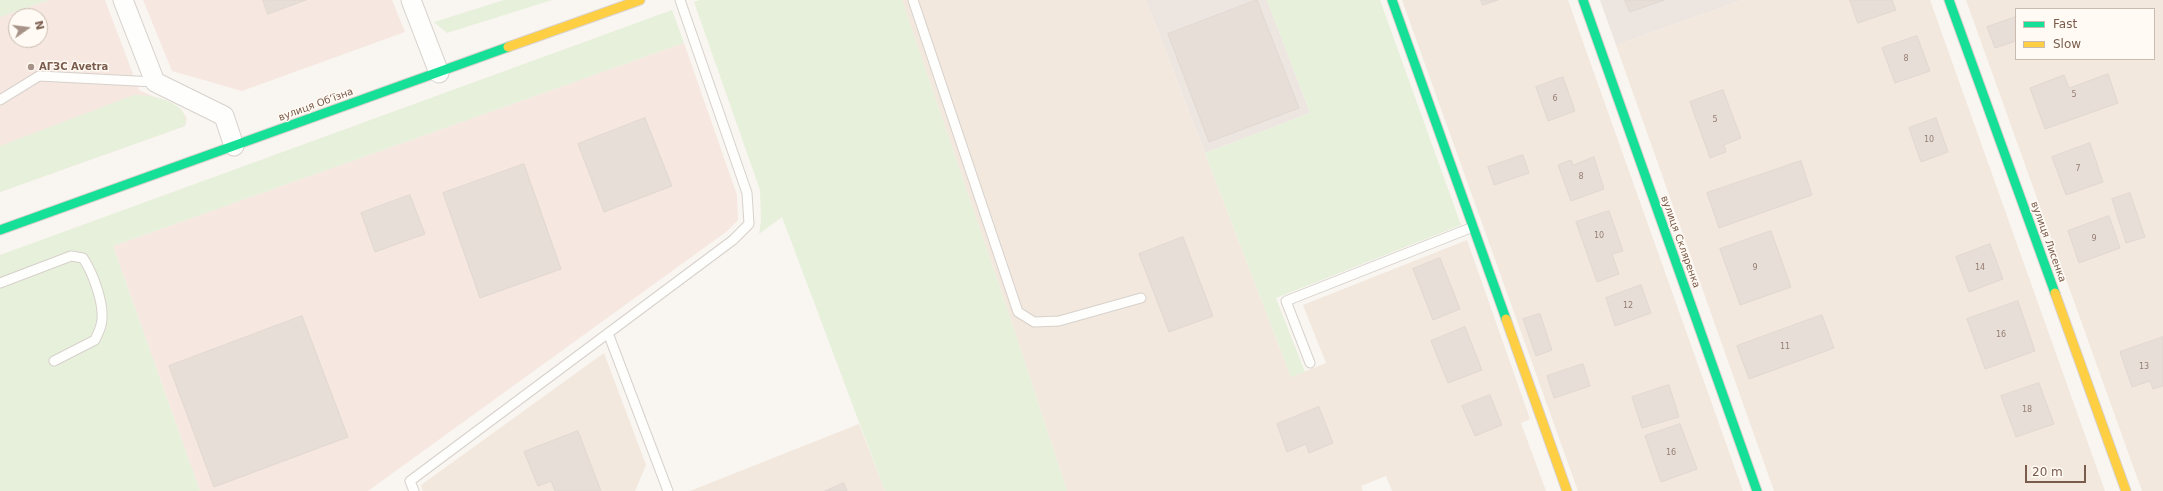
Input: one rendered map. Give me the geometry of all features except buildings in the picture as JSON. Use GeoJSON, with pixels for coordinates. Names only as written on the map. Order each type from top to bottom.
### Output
{"type":"FeatureCollection","features":[{"type":"Feature","properties":{"kind":"main road","name":"вулиця Об’їзна"},"geometry":{"type":"LineString","coordinates":[[0,230],[640,0]]}},
{"type":"Feature","properties":{"kind":"main road"},"geometry":{"type":"LineString","coordinates":[[1392,0],[1567,491]]}},
{"type":"Feature","properties":{"kind":"main road","name":"вулиця Скляренка"},"geometry":{"type":"LineString","coordinates":[[1583,0],[1757,491]]}},
{"type":"Feature","properties":{"kind":"main road","name":"вулиця Лисенка"},"geometry":{"type":"LineString","coordinates":[[1949,0],[2126,491]]}},
{"type":"Feature","properties":{"kind":"street"},"geometry":{"type":"LineString","coordinates":[[123,0],[155,82],[224,116],[234,146]]}},
{"type":"Feature","properties":{"kind":"street"},"geometry":{"type":"LineString","coordinates":[[411,0],[439,73]]}},
{"type":"Feature","properties":{"kind":"lane"},"geometry":{"type":"LineString","coordinates":[[414,491],[410,481],[732,240],[749,224],[747,193],[680,0]]}},
{"type":"Feature","properties":{"kind":"lane"},"geometry":{"type":"LineString","coordinates":[[913,0],[1018,312],[1034,322],[1059,321],[1141,298]]}},
{"type":"Feature","properties":{"kind":"lane"},"geometry":{"type":"LineString","coordinates":[[0,100],[39,76],[155,82]]}},
{"type":"Feature","properties":{"kind":"lane"},"geometry":{"type":"LineString","coordinates":[[1310,363],[1286,301],[1473,227]]}},
{"type":"Feature","properties":{"kind":"lane"},"geometry":{"type":"LineString","coordinates":[[0,283],[71,256],[83,258],[91,270],[101,306],[102,324],[95,340],[54,361]]}},
{"type":"Feature","properties":{"kind":"lane"},"geometry":{"type":"LineString","coordinates":[[608,333],[668,491]]}},
{"type":"Feature","properties":{"kind":"shaded area"},"geometry":{"type":"Polygon","coordinates":[[[48,0],[105,0],[139,90],[180,108],[187,118],[185,126],[0,192],[0,17],[8,14],[8,48],[48,48],[48,8],[25,8],[48,0]]]}},
{"type":"Feature","properties":{"kind":"shaded area"},"geometry":{"type":"Polygon","coordinates":[[[143,0],[392,0],[405,32],[242,91],[172,71],[143,0]]]}},
{"type":"Feature","properties":{"kind":"shaded area"},"geometry":{"type":"Polygon","coordinates":[[[902,0],[1146,0],[1291,377],[1326,363],[1303,305],[1467,240],[1530,419],[1521,423],[1546,491],[1392,491],[1386,476],[1361,486],[1363,491],[1067,491],[1014,329],[902,0]]]}},
{"type":"Feature","properties":{"kind":"shaded area"},"geometry":{"type":"Polygon","coordinates":[[[1146,0],[1267,0],[1310,113],[1205,153],[1146,0]]]}},
{"type":"Feature","properties":{"kind":"shaded area"},"geometry":{"type":"Polygon","coordinates":[[[1402,0],[1568,0],[1743,491],[1578,491],[1402,0]]]}},
{"type":"Feature","properties":{"kind":"shaded area"},"geometry":{"type":"Polygon","coordinates":[[[1600,0],[1742,0],[1616,45],[1600,0]]]}},
{"type":"Feature","properties":{"kind":"shaded area"},"geometry":{"type":"Polygon","coordinates":[[[1742,0],[1930,0],[2105,491],[1774,491],[1616,45],[1742,0]]]}},
{"type":"Feature","properties":{"kind":"shaded area"},"geometry":{"type":"Polygon","coordinates":[[[1966,0],[2163,0],[2163,491],[2142,491],[1966,0]]]}},
{"type":"Feature","properties":{"kind":"shaded area"},"geometry":{"type":"Polygon","coordinates":[[[684,43],[737,195],[738,220],[726,232],[368,491],[200,491],[113,246],[684,43]]]}},
{"type":"Feature","properties":{"kind":"shaded area"},"geometry":{"type":"Polygon","coordinates":[[[604,353],[646,465],[635,491],[423,491],[421,485],[604,353]]]}},
{"type":"Feature","properties":{"kind":"shaded area"},"geometry":{"type":"Polygon","coordinates":[[[859,424],[885,491],[690,491],[859,424]]]}},
{"type":"Feature","properties":{"kind":"green space"},"geometry":{"type":"Polygon","coordinates":[[[0,0],[48,0],[25,8],[8,8],[8,14],[0,17],[0,0]]]}},
{"type":"Feature","properties":{"kind":"green space"},"geometry":{"type":"Polygon","coordinates":[[[504,0],[552,0],[447,33],[434,22],[504,0]]]}},
{"type":"Feature","properties":{"kind":"green space"},"geometry":{"type":"Polygon","coordinates":[[[700,0],[902,0],[1014,329],[1067,491],[885,491],[782,217],[759,234],[761,221],[760,190],[694,2],[700,0]]]}},
{"type":"Feature","properties":{"kind":"green space"},"geometry":{"type":"Polygon","coordinates":[[[1267,0],[1380,0],[1461,225],[1276,298],[1305,372],[1291,377],[1205,153],[1310,113],[1267,0]]]}},
{"type":"Feature","properties":{"kind":"green space"},"geometry":{"type":"Polygon","coordinates":[[[672,10],[684,43],[113,246],[200,491],[0,491],[0,255],[672,10]]]}},
{"type":"Feature","properties":{"kind":"green space"},"geometry":{"type":"Polygon","coordinates":[[[134,95],[159,98],[176,105],[185,117],[185,126],[0,192],[0,146],[134,95]]]}},
{"type":"Feature","properties":{"kind":"traffic: fast"},"geometry":{"type":"LineString","coordinates":[[1392,0],[1506,319]]}},
{"type":"Feature","properties":{"kind":"traffic: fast"},"geometry":{"type":"LineString","coordinates":[[1583,0],[1757,491]]}},
{"type":"Feature","properties":{"kind":"traffic: fast"},"geometry":{"type":"LineString","coordinates":[[1949,0],[2055,293]]}},
{"type":"Feature","properties":{"kind":"traffic: fast"},"geometry":{"type":"LineString","coordinates":[[0,230],[508,47]]}},
{"type":"Feature","properties":{"kind":"traffic: slow"},"geometry":{"type":"LineString","coordinates":[[508,47],[640,0]]}},
{"type":"Feature","properties":{"kind":"traffic: slow"},"geometry":{"type":"LineString","coordinates":[[2055,293],[2126,491]]}},
{"type":"Feature","properties":{"kind":"traffic: slow"},"geometry":{"type":"LineString","coordinates":[[1506,319],[1567,491]]}},
{"type":"Feature","properties":{"kind":"place","name":"АГЗС Avetra"},"geometry":{"type":"Point","coordinates":[31,67]}}]}
